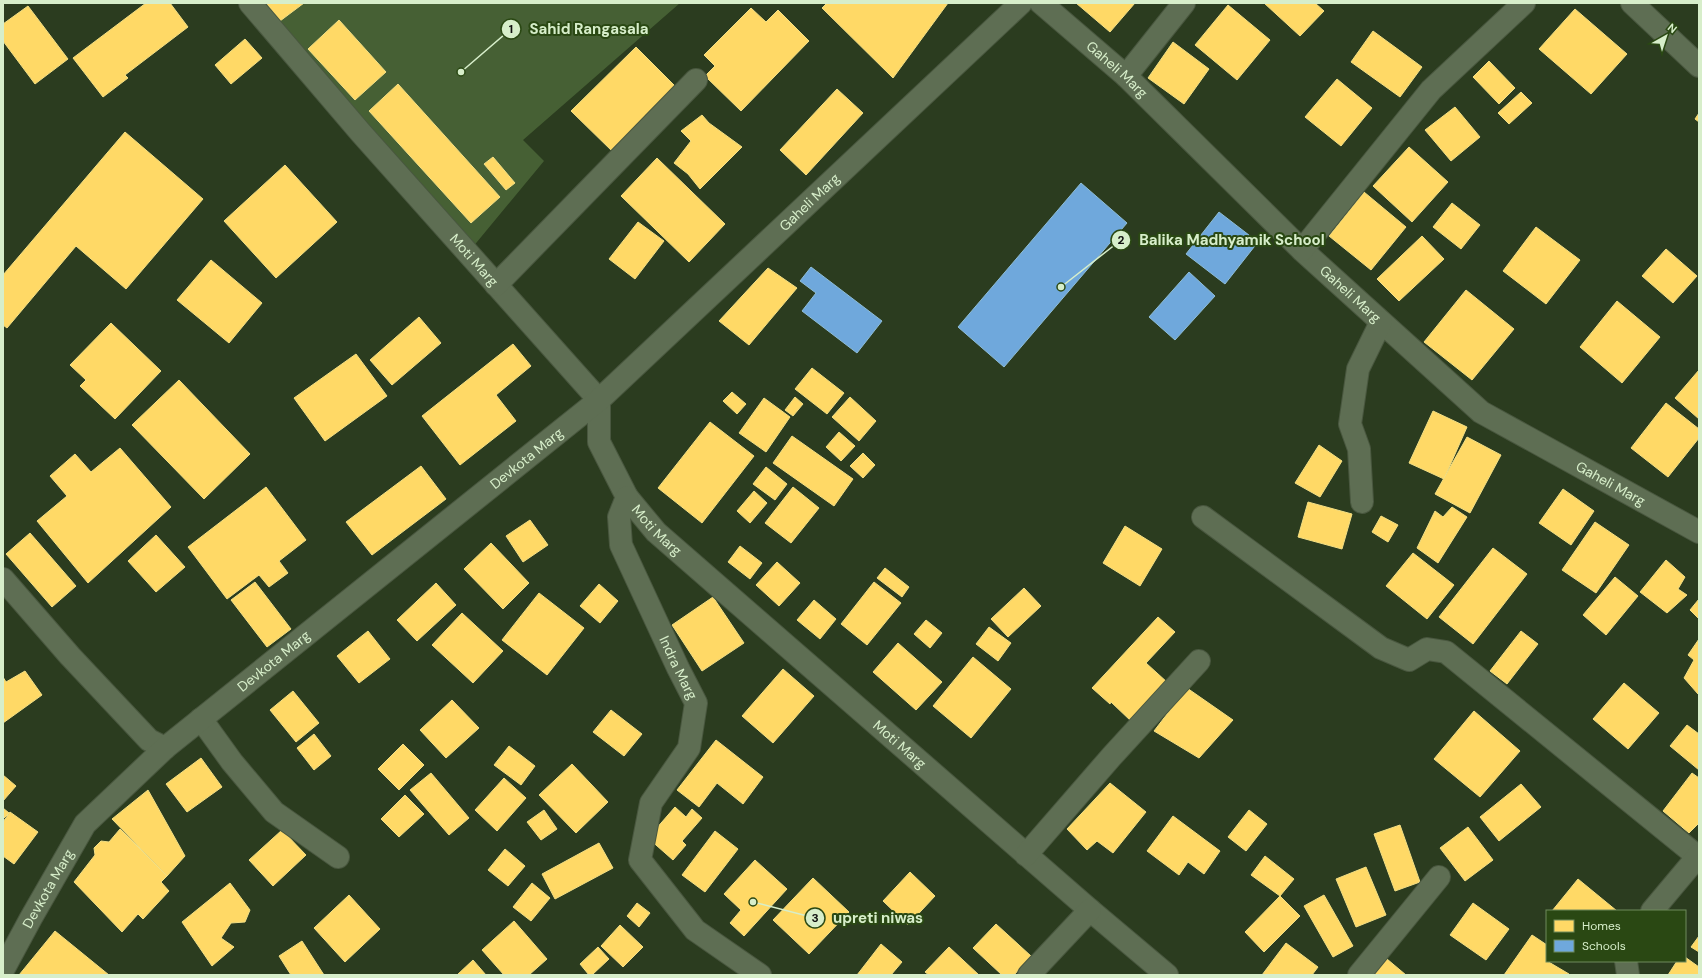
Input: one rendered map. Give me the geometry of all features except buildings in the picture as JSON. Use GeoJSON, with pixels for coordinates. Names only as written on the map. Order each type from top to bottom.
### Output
{"type":"FeatureCollection","features":[{"type":"Feature","properties":{"kind":"street","name":"Moti Marg"},"geometry":{"type":"LineString","coordinates":[[250,3],[361,133],[599,400],[599,442],[627,497],[656,532],[1026,855],[1167,975]]}},
{"type":"Feature","properties":{"kind":"street","name":"Gaheli Marg"},"geometry":{"type":"LineString","coordinates":[[599,400],[1021,3]]}},
{"type":"Feature","properties":{"kind":"street","name":"Gaheli Marg"},"geometry":{"type":"LineString","coordinates":[[1041,3],[1126,76],[1302,250],[1481,412],[1699,532]]}},
{"type":"Feature","properties":{"kind":"street"},"geometry":{"type":"LineString","coordinates":[[1126,76],[1184,3]]}},
{"type":"Feature","properties":{"kind":"street"},"geometry":{"type":"LineString","coordinates":[[1302,250],[1431,90],[1524,3]]}},
{"type":"Feature","properties":{"kind":"street"},"geometry":{"type":"LineString","coordinates":[[1632,3],[1699,66]]}},
{"type":"Feature","properties":{"kind":"street"},"geometry":{"type":"LineString","coordinates":[[496,285],[696,80]]}},
{"type":"Feature","properties":{"kind":"street"},"geometry":{"type":"LineString","coordinates":[[1362,502],[1359,449],[1350,424],[1358,369],[1381,322]]}},
{"type":"Feature","properties":{"kind":"street","name":"Devkota Marg"},"geometry":{"type":"LineString","coordinates":[[3,970],[85,824],[165,748],[599,400]]}},
{"type":"Feature","properties":{"kind":"street","name":"Indra Marg"},"geometry":{"type":"LineString","coordinates":[[627,497],[619,518],[621,545],[678,668],[696,703],[689,748],[651,803],[640,860],[696,930],[760,975]]}},
{"type":"Feature","properties":{"kind":"street"},"geometry":{"type":"LineString","coordinates":[[1203,517],[1381,648],[1409,660],[1427,649],[1446,652],[1698,856],[1653,910]]}},
{"type":"Feature","properties":{"kind":"street"},"geometry":{"type":"LineString","coordinates":[[3,579],[70,656],[149,740],[165,748]]}},
{"type":"Feature","properties":{"kind":"street"},"geometry":{"type":"LineString","coordinates":[[1026,855],[1112,756],[1199,661]]}},
{"type":"Feature","properties":{"kind":"street"},"geometry":{"type":"LineString","coordinates":[[201,719],[232,762],[274,812],[338,857]]}},
{"type":"Feature","properties":{"kind":"street"},"geometry":{"type":"LineString","coordinates":[[1359,975],[1439,877]]}},
{"type":"Feature","properties":{"kind":"street"},"geometry":{"type":"LineString","coordinates":[[1030,975],[1090,910]]}},
{"type":"Feature","properties":{"kind":"street"},"geometry":{"type":"LineString","coordinates":[[1626,962],[1628,975]]}},
{"type":"Feature","properties":{"kind":"green space"},"geometry":{"type":"Polygon","coordinates":[[[261,3],[680,3],[523,140],[544,161],[472,248],[261,3]]]}},
{"type":"Feature","properties":{"kind":"place","name":"Sahid Rangasala"},"geometry":{"type":"Point","coordinates":[461,72]}},
{"type":"Feature","properties":{"kind":"place","name":"Balika Madhyamik School"},"geometry":{"type":"Point","coordinates":[1061,287]}},
{"type":"Feature","properties":{"kind":"place","name":"upreti niwas"},"geometry":{"type":"Point","coordinates":[753,902]}}]}
